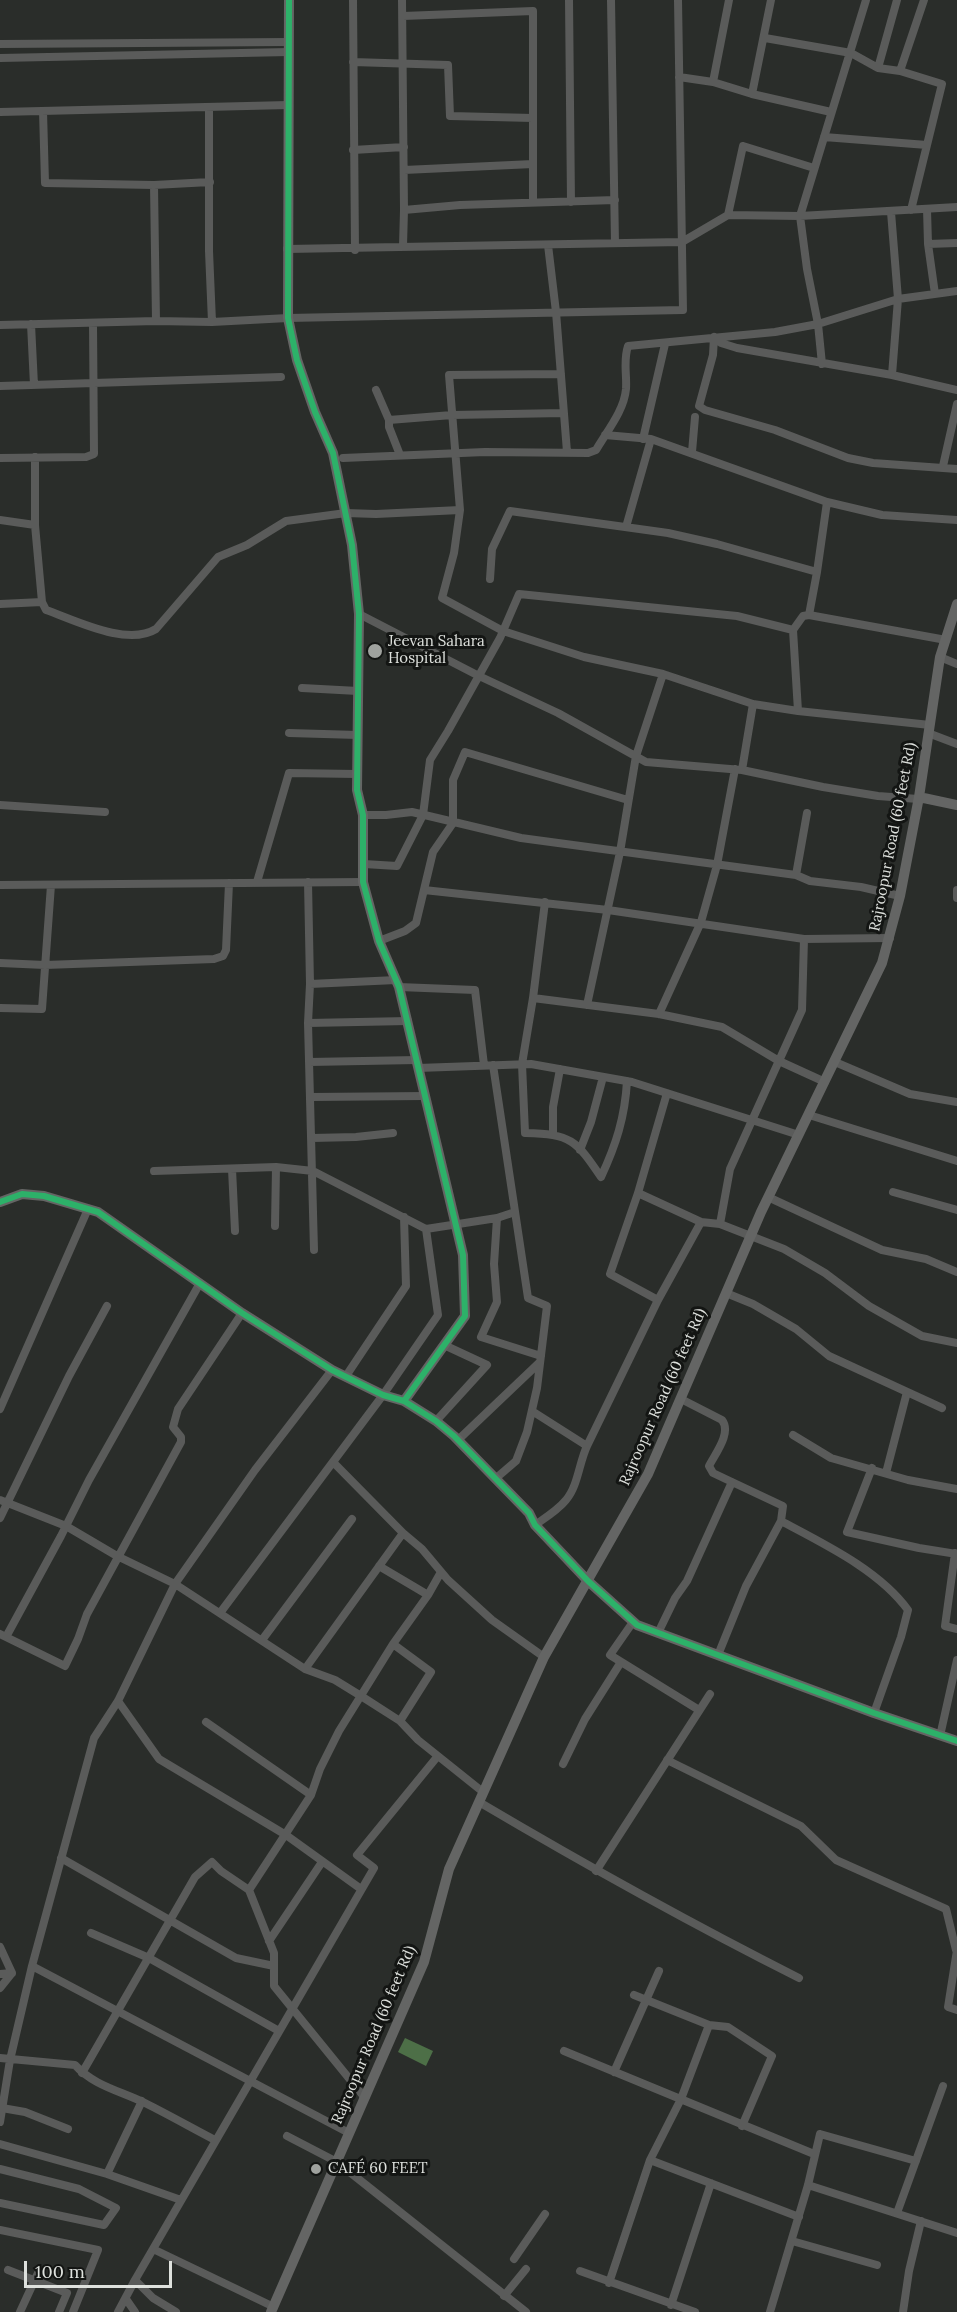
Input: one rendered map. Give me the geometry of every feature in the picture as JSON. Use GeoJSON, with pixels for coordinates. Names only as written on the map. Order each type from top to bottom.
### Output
{"type":"FeatureCollection","features":[{"type":"Feature","properties":{"kind":"street"},"geometry":{"type":"LineString","coordinates":[[289,0],[288,318],[297,360],[315,412],[333,453],[346,513],[359,614],[357,790],[363,815],[363,882],[379,941],[397,983],[408,1021],[464,1255],[465,1316],[404,1401]]}},
{"type":"Feature","properties":{"kind":"street"},"geometry":{"type":"LineString","coordinates":[[353,0],[355,250]]}},
{"type":"Feature","properties":{"kind":"street"},"geometry":{"type":"LineString","coordinates":[[402,0],[403,246]]}},
{"type":"Feature","properties":{"kind":"street"},"geometry":{"type":"LineString","coordinates":[[569,0],[571,202]]}},
{"type":"Feature","properties":{"kind":"street"},"geometry":{"type":"LineString","coordinates":[[611,0],[615,243]]}},
{"type":"Feature","properties":{"kind":"street"},"geometry":{"type":"LineString","coordinates":[[0,325],[683,310],[678,0]]}},
{"type":"Feature","properties":{"kind":"street"},"geometry":{"type":"LineString","coordinates":[[713,82],[729,0]]}},
{"type":"Feature","properties":{"kind":"street"},"geometry":{"type":"LineString","coordinates":[[752,94],[771,0]]}},
{"type":"Feature","properties":{"kind":"street"},"geometry":{"type":"LineString","coordinates":[[822,364],[818,324],[807,269],[800,216],[866,0]]}},
{"type":"Feature","properties":{"kind":"street"},"geometry":{"type":"LineString","coordinates":[[878,68],[897,0]]}},
{"type":"Feature","properties":{"kind":"street"},"geometry":{"type":"LineString","coordinates":[[900,71],[924,0]]}},
{"type":"Feature","properties":{"kind":"street"},"geometry":{"type":"LineString","coordinates":[[403,16],[533,11],[533,202]]}},
{"type":"Feature","properties":{"kind":"street"},"geometry":{"type":"LineString","coordinates":[[765,38],[851,53],[878,68],[900,71],[942,84],[911,210]]}},
{"type":"Feature","properties":{"kind":"street"},"geometry":{"type":"LineString","coordinates":[[0,44],[289,47]]}},
{"type":"Feature","properties":{"kind":"street"},"geometry":{"type":"LineString","coordinates":[[0,58],[289,47]]}},
{"type":"Feature","properties":{"kind":"street"},"geometry":{"type":"LineString","coordinates":[[353,62],[448,65],[450,116],[533,118]]}},
{"type":"Feature","properties":{"kind":"street"},"geometry":{"type":"LineString","coordinates":[[679,77],[713,82],[752,94],[831,112]]}},
{"type":"Feature","properties":{"kind":"street"},"geometry":{"type":"LineString","coordinates":[[0,112],[209,109],[288,105]]}},
{"type":"Feature","properties":{"kind":"street"},"geometry":{"type":"LineString","coordinates":[[209,109],[209,251],[212,322]]}},
{"type":"Feature","properties":{"kind":"street"},"geometry":{"type":"LineString","coordinates":[[43,111],[45,183],[154,185],[210,182]]}},
{"type":"Feature","properties":{"kind":"street"},"geometry":{"type":"LineString","coordinates":[[824,137],[927,145]]}},
{"type":"Feature","properties":{"kind":"street"},"geometry":{"type":"LineString","coordinates":[[728,215],[743,146],[814,168]]}},
{"type":"Feature","properties":{"kind":"street"},"geometry":{"type":"LineString","coordinates":[[353,150],[404,147]]}},
{"type":"Feature","properties":{"kind":"street"},"geometry":{"type":"LineString","coordinates":[[404,170],[533,164]]}},
{"type":"Feature","properties":{"kind":"street"},"geometry":{"type":"LineString","coordinates":[[154,185],[156,321]]}},
{"type":"Feature","properties":{"kind":"street"},"geometry":{"type":"LineString","coordinates":[[404,210],[533,202],[615,200]]}},
{"type":"Feature","properties":{"kind":"street"},"geometry":{"type":"LineString","coordinates":[[287,249],[355,250],[403,246],[682,242],[728,215],[800,216],[957,207]]}},
{"type":"Feature","properties":{"kind":"street"},"geometry":{"type":"LineString","coordinates":[[927,209],[928,244],[935,294]]}},
{"type":"Feature","properties":{"kind":"street"},"geometry":{"type":"LineString","coordinates":[[891,212],[898,299],[892,375]]}},
{"type":"Feature","properties":{"kind":"street"},"geometry":{"type":"LineString","coordinates":[[928,244],[957,243]]}},
{"type":"Feature","properties":{"kind":"street"},"geometry":{"type":"LineString","coordinates":[[548,245],[556,312],[567,452]]}},
{"type":"Feature","properties":{"kind":"street"},"geometry":{"type":"LineString","coordinates":[[343,458],[455,453],[588,453],[596,450],[620,410],[626,391],[624,358],[628,346],[775,332],[818,324],[898,299],[957,291]]}},
{"type":"Feature","properties":{"kind":"street"},"geometry":{"type":"LineString","coordinates":[[0,458],[86,457],[94,454],[93,323]]}},
{"type":"Feature","properties":{"kind":"street"},"geometry":{"type":"LineString","coordinates":[[31,324],[34,385]]}},
{"type":"Feature","properties":{"kind":"street"},"geometry":{"type":"LineString","coordinates":[[714,337],[721,343],[737,348],[892,375],[957,390]]}},
{"type":"Feature","properties":{"kind":"street"},"geometry":{"type":"LineString","coordinates":[[714,337],[713,355],[699,406],[705,410],[775,430],[848,458],[873,463],[943,466],[957,469]]}},
{"type":"Feature","properties":{"kind":"street"},"geometry":{"type":"LineString","coordinates":[[626,526],[647,439],[665,344]]}},
{"type":"Feature","properties":{"kind":"street"},"geometry":{"type":"LineString","coordinates":[[561,374],[449,375],[460,510],[454,553],[442,597],[503,631],[584,657],[663,674],[753,704],[929,729],[957,744]]}},
{"type":"Feature","properties":{"kind":"street"},"geometry":{"type":"LineString","coordinates":[[0,386],[281,377]]}},
{"type":"Feature","properties":{"kind":"street"},"geometry":{"type":"LineString","coordinates":[[376,390],[389,420],[389,427],[400,455]]}},
{"type":"Feature","properties":{"kind":"street"},"geometry":{"type":"LineString","coordinates":[[943,466],[957,404]]}},
{"type":"Feature","properties":{"kind":"street"},"geometry":{"type":"LineString","coordinates":[[389,420],[452,415],[564,413]]}},
{"type":"Feature","properties":{"kind":"street"},"geometry":{"type":"LineString","coordinates":[[692,452],[695,417]]}},
{"type":"Feature","properties":{"kind":"street"},"geometry":{"type":"LineString","coordinates":[[605,435],[647,439],[692,452],[827,502],[882,514],[957,520]]}},
{"type":"Feature","properties":{"kind":"street"},"geometry":{"type":"LineString","coordinates":[[35,457],[35,525],[42,602],[45,610],[116,634],[148,634],[156,629],[218,557],[247,545],[286,521],[346,513],[460,510]]}},
{"type":"Feature","properties":{"kind":"street"},"geometry":{"type":"LineString","coordinates":[[809,615],[827,502]]}},
{"type":"Feature","properties":{"kind":"street"},"geometry":{"type":"LineString","coordinates":[[490,579],[492,549],[510,511],[626,526],[717,544],[816,572]]}},
{"type":"Feature","properties":{"kind":"street"},"geometry":{"type":"LineString","coordinates":[[0,520],[35,525]]}},
{"type":"Feature","properties":{"kind":"street"},"geometry":{"type":"LineString","coordinates":[[0,592],[1,604],[42,602]]}},
{"type":"Feature","properties":{"kind":"street"},"geometry":{"type":"LineString","coordinates":[[364,864],[397,866],[423,815],[430,760],[479,676],[503,631],[519,594],[737,616],[794,630]]}},
{"type":"Feature","properties":{"kind":"street","name":"Rajroopur Road (60 feet Rd)"},"geometry":{"type":"LineString","coordinates":[[272,2310],[424,1962],[449,1869],[544,1657],[648,1474],[768,1197],[882,963],[900,896],[919,798],[940,657],[957,604]]}},
{"type":"Feature","properties":{"kind":"street"},"geometry":{"type":"LineString","coordinates":[[359,614],[479,676],[558,713],[646,762],[738,769],[823,787],[878,796],[919,798],[957,805]]}},
{"type":"Feature","properties":{"kind":"street"},"geometry":{"type":"LineString","coordinates":[[798,711],[794,630],[803,615],[946,640]]}},
{"type":"Feature","properties":{"kind":"street"},"geometry":{"type":"LineString","coordinates":[[940,657],[957,664]]}},
{"type":"Feature","properties":{"kind":"street"},"geometry":{"type":"LineString","coordinates":[[587,1005],[620,852],[636,756],[663,674]]}},
{"type":"Feature","properties":{"kind":"street"},"geometry":{"type":"LineString","coordinates":[[302,688],[358,691]]}},
{"type":"Feature","properties":{"kind":"street"},"geometry":{"type":"LineString","coordinates":[[659,1014],[700,922],[717,865],[753,704]]}},
{"type":"Feature","properties":{"kind":"street"},"geometry":{"type":"LineString","coordinates":[[289,733],[358,735]]}},
{"type":"Feature","properties":{"kind":"street"},"geometry":{"type":"LineString","coordinates":[[379,941],[416,924],[433,852],[453,823],[453,780],[465,752],[628,800]]}},
{"type":"Feature","properties":{"kind":"street"},"geometry":{"type":"LineString","coordinates":[[257,882],[289,773],[357,774]]}},
{"type":"Feature","properties":{"kind":"street"},"geometry":{"type":"LineString","coordinates":[[0,805],[105,812]]}},
{"type":"Feature","properties":{"kind":"street"},"geometry":{"type":"LineString","coordinates":[[363,815],[412,812],[521,837],[796,875],[810,881],[861,887],[900,896]]}},
{"type":"Feature","properties":{"kind":"street"},"geometry":{"type":"LineString","coordinates":[[796,875],[807,813]]}},
{"type":"Feature","properties":{"kind":"street"},"geometry":{"type":"LineString","coordinates":[[308,882],[310,984],[308,1023],[314,1250]]}},
{"type":"Feature","properties":{"kind":"street"},"geometry":{"type":"LineString","coordinates":[[0,885],[363,882]]}},
{"type":"Feature","properties":{"kind":"street"},"geometry":{"type":"LineString","coordinates":[[0,963],[45,965],[214,959],[223,956],[226,950],[229,883]]}},
{"type":"Feature","properties":{"kind":"street"},"geometry":{"type":"LineString","coordinates":[[0,1008],[42,1009],[51,885]]}},
{"type":"Feature","properties":{"kind":"street"},"geometry":{"type":"LineString","coordinates":[[424,890],[608,910],[804,939],[890,939]]}},
{"type":"Feature","properties":{"kind":"street"},"geometry":{"type":"LineString","coordinates":[[957,890],[957,898]]}},
{"type":"Feature","properties":{"kind":"street"},"geometry":{"type":"LineString","coordinates":[[545,902],[522,1064],[525,1133],[553,1135],[569,1139],[601,1177],[617,1143],[626,1101],[627,1081]]}},
{"type":"Feature","properties":{"kind":"street"},"geometry":{"type":"LineString","coordinates":[[720,1224],[730,1169],[802,1010],[804,939]]}},
{"type":"Feature","properties":{"kind":"street"},"geometry":{"type":"LineString","coordinates":[[310,984],[397,983],[475,990],[528,1298],[548,1306],[527,1432],[516,1461],[495,1479]]}},
{"type":"Feature","properties":{"kind":"street"},"geometry":{"type":"LineString","coordinates":[[533,998],[659,1014],[722,1027],[779,1061],[825,1082]]}},
{"type":"Feature","properties":{"kind":"street"},"geometry":{"type":"LineString","coordinates":[[308,1023],[408,1021]]}},
{"type":"Feature","properties":{"kind":"street"},"geometry":{"type":"LineString","coordinates":[[309,1062],[522,1064],[560,1069],[627,1081],[799,1135]]}},
{"type":"Feature","properties":{"kind":"street"},"geometry":{"type":"LineString","coordinates":[[835,1062],[910,1094],[957,1102]]}},
{"type":"Feature","properties":{"kind":"street"},"geometry":{"type":"LineString","coordinates":[[553,1135],[553,1107],[560,1069]]}},
{"type":"Feature","properties":{"kind":"street"},"geometry":{"type":"LineString","coordinates":[[580,1150],[591,1122],[603,1077]]}},
{"type":"Feature","properties":{"kind":"street"},"geometry":{"type":"LineString","coordinates":[[658,1300],[610,1274],[638,1192],[667,1093]]}},
{"type":"Feature","properties":{"kind":"street"},"geometry":{"type":"LineString","coordinates":[[311,1097],[425,1096]]}},
{"type":"Feature","properties":{"kind":"street"},"geometry":{"type":"LineString","coordinates":[[809,1115],[957,1161]]}},
{"type":"Feature","properties":{"kind":"street"},"geometry":{"type":"LineString","coordinates":[[312,1138],[393,1133]]}},
{"type":"Feature","properties":{"kind":"street"},"geometry":{"type":"LineString","coordinates":[[154,1171],[276,1167],[313,1171],[426,1229],[497,1218],[515,1212]]}},
{"type":"Feature","properties":{"kind":"street"},"geometry":{"type":"LineString","coordinates":[[276,1167],[276,1227]]}},
{"type":"Feature","properties":{"kind":"street"},"geometry":{"type":"LineString","coordinates":[[232,1169],[235,1231]]}},
{"type":"Feature","properties":{"kind":"street"},"geometry":{"type":"LineString","coordinates":[[638,1192],[701,1221],[720,1224],[784,1249],[825,1273],[869,1306],[922,1336],[957,1342]]}},
{"type":"Feature","properties":{"kind":"street"},"geometry":{"type":"LineString","coordinates":[[893,1192],[957,1210]]}},
{"type":"Feature","properties":{"kind":"street"},"geometry":{"type":"LineString","coordinates":[[0,1202],[22,1194],[59,1199],[98,1212],[242,1313],[332,1370],[383,1395],[404,1401],[436,1421],[458,1440],[529,1513],[535,1525],[588,1581],[637,1625],[874,1713],[957,1741]]}},
{"type":"Feature","properties":{"kind":"street"},"geometry":{"type":"LineString","coordinates":[[768,1197],[882,1250],[926,1259],[957,1272]]}},
{"type":"Feature","properties":{"kind":"street"},"geometry":{"type":"LineString","coordinates":[[0,1409],[88,1209]]}},
{"type":"Feature","properties":{"kind":"street"},"geometry":{"type":"LineString","coordinates":[[346,1376],[406,1286],[404,1217]]}},
{"type":"Feature","properties":{"kind":"street"},"geometry":{"type":"LineString","coordinates":[[497,1218],[494,1264],[497,1302],[481,1337],[540,1359]]}},
{"type":"Feature","properties":{"kind":"street"},"geometry":{"type":"LineString","coordinates":[[535,1525],[567,1500],[579,1473],[581,1459],[587,1446],[658,1300],[701,1221]]}},
{"type":"Feature","properties":{"kind":"street"},"geometry":{"type":"LineString","coordinates":[[220,1613],[383,1395],[438,1315],[426,1229]]}},
{"type":"Feature","properties":{"kind":"street"},"geometry":{"type":"LineString","coordinates":[[200,1283],[3,1636],[65,1666],[87,1614],[117,1556],[181,1442],[181,1437],[173,1427],[178,1409],[242,1313]]}},
{"type":"Feature","properties":{"kind":"street"},"geometry":{"type":"LineString","coordinates":[[726,1293],[753,1304],[796,1329],[829,1356],[942,1408]]}},
{"type":"Feature","properties":{"kind":"street"},"geometry":{"type":"LineString","coordinates":[[0,1518],[4,1502],[107,1306]]}},
{"type":"Feature","properties":{"kind":"street"},"geometry":{"type":"LineString","coordinates":[[436,1421],[487,1365],[444,1345]]}},
{"type":"Feature","properties":{"kind":"street"},"geometry":{"type":"LineString","coordinates":[[458,1440],[540,1359]]}},
{"type":"Feature","properties":{"kind":"street"},"geometry":{"type":"LineString","coordinates":[[0,2122],[10,2060],[32,1966],[94,1738],[118,1701],[175,1584],[255,1470],[332,1370]]}},
{"type":"Feature","properties":{"kind":"street"},"geometry":{"type":"LineString","coordinates":[[886,1473],[907,1392]]}},
{"type":"Feature","properties":{"kind":"street"},"geometry":{"type":"LineString","coordinates":[[681,1399],[723,1420],[726,1425],[726,1432],[709,1466],[713,1473],[783,1506],[781,1521],[746,1586],[718,1654]]}},
{"type":"Feature","properties":{"kind":"street"},"geometry":{"type":"LineString","coordinates":[[532,1411],[587,1446]]}},
{"type":"Feature","properties":{"kind":"street"},"geometry":{"type":"LineString","coordinates":[[793,1436],[831,1458],[908,1480],[957,1489]]}},
{"type":"Feature","properties":{"kind":"street"},"geometry":{"type":"LineString","coordinates":[[333,1462],[403,1533],[422,1549],[441,1572],[492,1620],[544,1657]]}},
{"type":"Feature","properties":{"kind":"street"},"geometry":{"type":"LineString","coordinates":[[872,1468],[847,1532],[956,1554],[945,1626],[957,1629]]}},
{"type":"Feature","properties":{"kind":"street"},"geometry":{"type":"LineString","coordinates":[[658,1633],[675,1598],[687,1581],[732,1482]]}},
{"type":"Feature","properties":{"kind":"street"},"geometry":{"type":"LineString","coordinates":[[4,1502],[66,1526],[117,1556],[175,1584],[305,1668],[335,1680],[400,1721],[481,1797],[596,1871],[711,1934],[799,1978]]}},
{"type":"Feature","properties":{"kind":"street"},"geometry":{"type":"LineString","coordinates":[[262,1640],[352,1519]]}},
{"type":"Feature","properties":{"kind":"street"},"geometry":{"type":"LineString","coordinates":[[781,1521],[842,1554],[897,1596],[908,1610],[901,1637],[874,1713]]}},
{"type":"Feature","properties":{"kind":"street"},"geometry":{"type":"LineString","coordinates":[[305,1668],[403,1533]]}},
{"type":"Feature","properties":{"kind":"street"},"geometry":{"type":"LineString","coordinates":[[379,1566],[428,1595]]}},
{"type":"Feature","properties":{"kind":"street"},"geometry":{"type":"LineString","coordinates":[[249,1890],[311,1795],[324,1760],[361,1696],[441,1572]]}},
{"type":"Feature","properties":{"kind":"street"},"geometry":{"type":"LineString","coordinates":[[633,1622],[610,1655],[699,1710]]}},
{"type":"Feature","properties":{"kind":"street"},"geometry":{"type":"LineString","coordinates":[[393,1644],[431,1672],[400,1721]]}},
{"type":"Feature","properties":{"kind":"street"},"geometry":{"type":"LineString","coordinates":[[940,1736],[957,1660]]}},
{"type":"Feature","properties":{"kind":"street"},"geometry":{"type":"LineString","coordinates":[[563,1764],[585,1719],[621,1662]]}},
{"type":"Feature","properties":{"kind":"street"},"geometry":{"type":"LineString","coordinates":[[596,1871],[710,1694]]}},
{"type":"Feature","properties":{"kind":"street"},"geometry":{"type":"LineString","coordinates":[[118,1701],[159,1759],[286,1835],[360,1889]]}},
{"type":"Feature","properties":{"kind":"street"},"geometry":{"type":"LineString","coordinates":[[206,1722],[311,1795]]}},
{"type":"Feature","properties":{"kind":"street"},"geometry":{"type":"LineString","coordinates":[[118,2312],[215,2140],[374,1868],[357,1855],[437,1756]]}},
{"type":"Feature","properties":{"kind":"street"},"geometry":{"type":"LineString","coordinates":[[668,1760],[801,1826],[837,1860],[946,1909],[957,1950],[948,2007],[957,2010]]}},
{"type":"Feature","properties":{"kind":"street"},"geometry":{"type":"LineString","coordinates":[[61,1858],[236,1958],[274,1966]]}},
{"type":"Feature","properties":{"kind":"street"},"geometry":{"type":"LineString","coordinates":[[82,2073],[195,1877],[212,1862],[249,1890],[274,1953],[274,1986],[365,2098]]}},
{"type":"Feature","properties":{"kind":"street"},"geometry":{"type":"LineString","coordinates":[[269,1941],[322,1862]]}},
{"type":"Feature","properties":{"kind":"street"},"geometry":{"type":"LineString","coordinates":[[91,1933],[149,1958],[279,2031]]}},
{"type":"Feature","properties":{"kind":"street"},"geometry":{"type":"LineString","coordinates":[[0,1947],[12,1973]]}},
{"type":"Feature","properties":{"kind":"street"},"geometry":{"type":"LineString","coordinates":[[32,1966],[349,2133]]}},
{"type":"Feature","properties":{"kind":"street"},"geometry":{"type":"LineString","coordinates":[[614,2072],[659,1971]]}},
{"type":"Feature","properties":{"kind":"street"},"geometry":{"type":"LineString","coordinates":[[0,1974],[12,1973]]}},
{"type":"Feature","properties":{"kind":"street"},"geometry":{"type":"LineString","coordinates":[[0,1988],[12,1973]]}},
{"type":"Feature","properties":{"kind":"street"},"geometry":{"type":"LineString","coordinates":[[634,1995],[709,2025],[728,2027],[772,2056],[742,2126]]}},
{"type":"Feature","properties":{"kind":"street"},"geometry":{"type":"LineString","coordinates":[[609,2283],[650,2160],[681,2099],[709,2025]]}},
{"type":"Feature","properties":{"kind":"street"},"geometry":{"type":"LineString","coordinates":[[564,2050],[742,2126],[814,2154]]}},
{"type":"Feature","properties":{"kind":"street"},"geometry":{"type":"LineString","coordinates":[[0,2058],[75,2065],[82,2073],[110,2089],[142,2101],[215,2140]]}},
{"type":"Feature","properties":{"kind":"street"},"geometry":{"type":"LineString","coordinates":[[897,2213],[943,2086]]}},
{"type":"Feature","properties":{"kind":"street"},"geometry":{"type":"LineString","coordinates":[[107,2174],[142,2101]]}},
{"type":"Feature","properties":{"kind":"street"},"geometry":{"type":"LineString","coordinates":[[2,2108],[25,2112],[68,2129]]}},
{"type":"Feature","properties":{"kind":"street"},"geometry":{"type":"LineString","coordinates":[[770,2312],[808,2185],[820,2134],[916,2161]]}},
{"type":"Feature","properties":{"kind":"street"},"geometry":{"type":"LineString","coordinates":[[288,2136],[337,2162],[526,2312]]}},
{"type":"Feature","properties":{"kind":"street"},"geometry":{"type":"LineString","coordinates":[[0,2144],[107,2174],[181,2200]]}},
{"type":"Feature","properties":{"kind":"street"},"geometry":{"type":"LineString","coordinates":[[650,2160],[799,2217]]}},
{"type":"Feature","properties":{"kind":"street"},"geometry":{"type":"LineString","coordinates":[[0,2169],[79,2188],[116,2208],[104,2225],[0,2203]]}},
{"type":"Feature","properties":{"kind":"street"},"geometry":{"type":"LineString","coordinates":[[672,2305],[711,2183]]}},
{"type":"Feature","properties":{"kind":"street"},"geometry":{"type":"LineString","coordinates":[[808,2185],[957,2233]]}},
{"type":"Feature","properties":{"kind":"street"},"geometry":{"type":"LineString","coordinates":[[514,2259],[545,2214]]}},
{"type":"Feature","properties":{"kind":"street"},"geometry":{"type":"LineString","coordinates":[[903,2312],[909,2271],[921,2221]]}},
{"type":"Feature","properties":{"kind":"street"},"geometry":{"type":"LineString","coordinates":[[0,2230],[98,2250],[73,2312]]}},
{"type":"Feature","properties":{"kind":"street"},"geometry":{"type":"LineString","coordinates":[[792,2241],[876,2265]]}},
{"type":"Feature","properties":{"kind":"street"},"geometry":{"type":"LineString","coordinates":[[153,2249],[272,2310]]}},
{"type":"Feature","properties":{"kind":"street"},"geometry":{"type":"LineString","coordinates":[[504,2296],[526,2269]]}},
{"type":"Feature","properties":{"kind":"street"},"geometry":{"type":"LineString","coordinates":[[8,2270],[36,2277],[67,2293],[59,2312]]}},
{"type":"Feature","properties":{"kind":"street"},"geometry":{"type":"LineString","coordinates":[[580,2271],[695,2312]]}},
{"type":"Feature","properties":{"kind":"street"},"geometry":{"type":"LineString","coordinates":[[20,2312],[36,2277]]}},
{"type":"Feature","properties":{"kind":"street"},"geometry":{"type":"LineString","coordinates":[[135,2280],[153,2298],[176,2312]]}},
{"type":"Feature","properties":{"kind":"street"},"geometry":{"type":"LineString","coordinates":[[126,2299],[135,2312]]}},
{"type":"Feature","properties":{"kind":"shaded area"},"geometry":{"type":"Polygon","coordinates":[[[405,2038],[433,2051],[426,2066],[398,2052],[405,2038]]]}},
{"type":"Feature","properties":{"kind":"cycle path"},"geometry":{"type":"LineString","coordinates":[[289,0],[288,318],[297,360],[315,412],[333,453],[352,545],[359,614],[357,790],[363,815],[363,882],[379,941],[399,987],[463,1255],[465,1316],[404,1401]]}},
{"type":"Feature","properties":{"kind":"cycle path"},"geometry":{"type":"LineString","coordinates":[[0,1202],[22,1194],[44,1196],[98,1212],[242,1313],[332,1370],[383,1395],[404,1401],[436,1421],[454,1436],[529,1513],[535,1525],[588,1581],[637,1625],[874,1713],[957,1741]]}},
{"type":"Feature","properties":{"kind":"place","name":"Jeevan Sahara Hospital"},"geometry":{"type":"Point","coordinates":[375,651]}},
{"type":"Feature","properties":{"kind":"place","name":"CAFÉ 60 FEET"},"geometry":{"type":"Point","coordinates":[316,2169]}}]}
